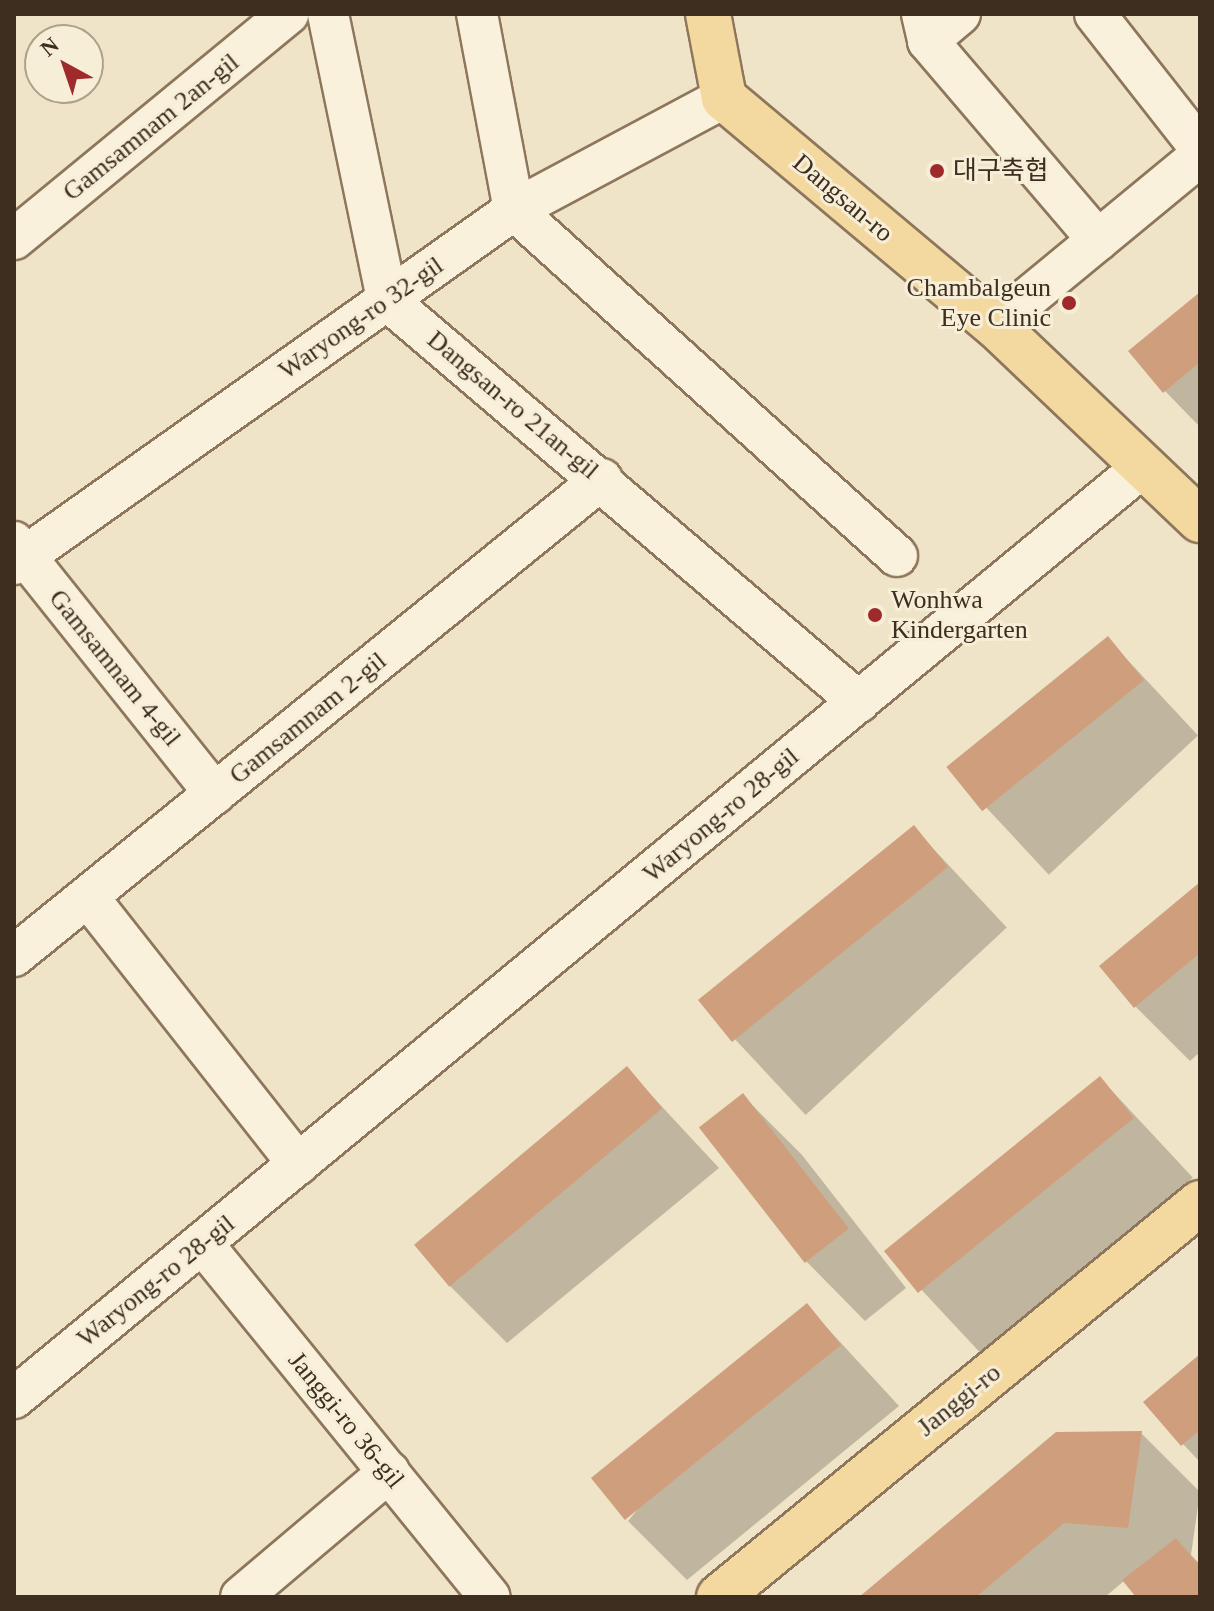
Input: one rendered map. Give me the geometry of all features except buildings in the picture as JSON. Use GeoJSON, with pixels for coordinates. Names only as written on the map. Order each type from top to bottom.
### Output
{"type":"FeatureCollection","features":[{"type":"Feature","properties":{"kind":"main road"},"geometry":{"type":"LineString","coordinates":[[708,14],[724,98]]}},
{"type":"Feature","properties":{"kind":"main road","name":"Dangsan-ro"},"geometry":{"type":"LineString","coordinates":[[724,98],[995,325],[1200,520]]}},
{"type":"Feature","properties":{"kind":"main road","name":"Janggi-ro"},"geometry":{"type":"LineString","coordinates":[[719,1597],[1200,1203]]}},
{"type":"Feature","properties":{"kind":"street","name":"Gamsamnam 2an-gil"},"geometry":{"type":"LineString","coordinates":[[14,239],[288,14]]}},
{"type":"Feature","properties":{"kind":"street"},"geometry":{"type":"LineString","coordinates":[[328,14],[387,300]]}},
{"type":"Feature","properties":{"kind":"street"},"geometry":{"type":"LineString","coordinates":[[477,14],[514,210],[897,556]]}},
{"type":"Feature","properties":{"kind":"street"},"geometry":{"type":"LineString","coordinates":[[960,14],[925,27],[1098,240]]}},
{"type":"Feature","properties":{"kind":"street"},"geometry":{"type":"LineString","coordinates":[[1095,14],[1200,148]]}},
{"type":"Feature","properties":{"kind":"street","name":"Waryong-ro 32-gil"},"geometry":{"type":"LineString","coordinates":[[18,554],[514,210],[724,98]]}},
{"type":"Feature","properties":{"kind":"street"},"geometry":{"type":"LineString","coordinates":[[995,325],[1200,156]]}},
{"type":"Feature","properties":{"kind":"street","name":"Dangsan-ro 21an-gil"},"geometry":{"type":"LineString","coordinates":[[387,300],[602,479],[859,702]]}},
{"type":"Feature","properties":{"kind":"street","name":"Waryong-ro 28-gil"},"geometry":{"type":"LineString","coordinates":[[14,1398],[1144,466]]}},
{"type":"Feature","properties":{"kind":"street","name":"Gamsamnam 2-gil"},"geometry":{"type":"LineString","coordinates":[[14,956],[602,479]]}},
{"type":"Feature","properties":{"kind":"street","name":"Gamsamnam 4-gil"},"geometry":{"type":"LineString","coordinates":[[18,554],[215,794]]}},
{"type":"Feature","properties":{"kind":"street"},"geometry":{"type":"LineString","coordinates":[[88,897],[298,1164]]}},
{"type":"Feature","properties":{"kind":"street","name":"Janggi-ro 36-gil"},"geometry":{"type":"LineString","coordinates":[[202,1243],[490,1597]]}},
{"type":"Feature","properties":{"kind":"street"},"geometry":{"type":"LineString","coordinates":[[241,1597],[389,1472]]}},
{"type":"Feature","properties":{"kind":"place","name":"대구축협"},"geometry":{"type":"Point","coordinates":[937,171]}},
{"type":"Feature","properties":{"kind":"place","name":"Chambalgeun Eye Clinic"},"geometry":{"type":"Point","coordinates":[1069,303]}},
{"type":"Feature","properties":{"kind":"place","name":"Wonhwa Kindergarten"},"geometry":{"type":"Point","coordinates":[875,615]}}]}
